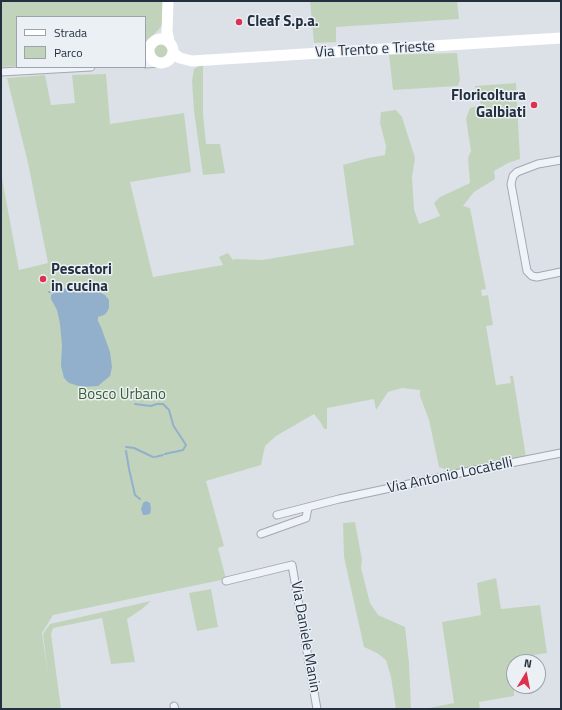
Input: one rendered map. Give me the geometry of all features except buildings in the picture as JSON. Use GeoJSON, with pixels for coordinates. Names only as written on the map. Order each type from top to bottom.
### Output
{"type":"FeatureCollection","features":[{"type":"Feature","properties":{"kind":"street"},"geometry":{"type":"LineString","coordinates":[[164,40],[167,32],[168,1]]}},
{"type":"Feature","properties":{"kind":"street","name":"Via Trento e Trieste"},"geometry":{"type":"LineString","coordinates":[[146,58],[155,61],[180,58],[192,61],[561,38]]}},
{"type":"Feature","properties":{"kind":"street"},"geometry":{"type":"LineString","coordinates":[[146,58],[151,44],[164,40]]}},
{"type":"Feature","properties":{"kind":"street"},"geometry":{"type":"LineString","coordinates":[[164,40],[173,48],[167,59]]}},
{"type":"Feature","properties":{"kind":"street"},"geometry":{"type":"LineString","coordinates":[[1,72],[72,68]]}},
{"type":"Feature","properties":{"kind":"street"},"geometry":{"type":"LineString","coordinates":[[561,160],[538,164],[517,172],[513,176],[511,184],[527,271],[532,276],[537,277],[561,272]]}},
{"type":"Feature","properties":{"kind":"street","name":"Via Antonio Locatelli"},"geometry":{"type":"LineString","coordinates":[[277,515],[339,499],[561,453]]}},
{"type":"Feature","properties":{"kind":"street"},"geometry":{"type":"LineString","coordinates":[[261,534],[306,518],[308,507]]}},
{"type":"Feature","properties":{"kind":"street","name":"Via Daniele Manin"},"geometry":{"type":"LineString","coordinates":[[226,581],[292,565],[317,709]]}},
{"type":"Feature","properties":{"kind":"green space"},"geometry":{"type":"Polygon","coordinates":[[[1,1],[163,1],[162,26],[146,43],[146,16],[16,16],[16,66],[1,67],[1,1]]]}},
{"type":"Feature","properties":{"kind":"green space"},"geometry":{"type":"Polygon","coordinates":[[[310,1],[457,1],[459,19],[336,27],[336,42],[314,43],[310,1]]]}},
{"type":"Feature","properties":{"kind":"green space"},"geometry":{"type":"Polygon","coordinates":[[[161,42],[167,44],[169,50],[167,56],[161,58],[155,56],[153,50],[155,44],[161,42]]]}},
{"type":"Feature","properties":{"kind":"green space"},"geometry":{"type":"Polygon","coordinates":[[[457,53],[460,80],[458,86],[393,90],[389,55],[457,53]]]}},
{"type":"Feature","properties":{"kind":"green space"},"geometry":{"type":"Polygon","coordinates":[[[203,64],[203,114],[206,144],[220,144],[225,173],[203,175],[194,111],[192,81],[194,69],[203,64]]]}},
{"type":"Feature","properties":{"kind":"green space","name":"Bosco Urbano"},"geometry":{"type":"Polygon","coordinates":[[[106,74],[110,124],[184,113],[191,172],[130,182],[153,277],[223,265],[219,257],[228,253],[233,260],[262,260],[354,245],[343,165],[385,155],[386,146],[380,123],[381,112],[396,110],[402,117],[415,158],[412,177],[414,209],[419,224],[440,216],[434,203],[440,197],[470,183],[468,158],[471,151],[466,119],[470,108],[481,105],[475,86],[516,83],[520,159],[508,163],[494,171],[495,179],[474,192],[463,206],[470,208],[486,289],[481,290],[482,296],[488,295],[493,325],[486,326],[496,385],[511,383],[510,376],[513,376],[526,457],[452,472],[439,467],[429,420],[420,396],[420,390],[402,388],[388,392],[376,410],[374,399],[327,408],[327,429],[324,429],[314,414],[276,436],[265,446],[261,465],[206,481],[224,546],[218,548],[226,579],[53,615],[42,633],[48,677],[43,634],[50,624],[151,601],[127,619],[135,662],[111,664],[102,618],[53,628],[51,634],[61,709],[1,709],[1,173],[19,270],[48,263],[28,163],[7,78],[45,75],[51,105],[75,103],[72,75],[106,74]]]}},
{"type":"Feature","properties":{"kind":"green space"},"geometry":{"type":"Polygon","coordinates":[[[355,522],[362,560],[361,568],[370,603],[378,615],[405,627],[409,663],[411,709],[396,709],[391,677],[386,660],[377,653],[364,647],[344,557],[343,523],[355,522]]]}},
{"type":"Feature","properties":{"kind":"green space"},"geometry":{"type":"Polygon","coordinates":[[[496,578],[501,609],[540,605],[547,653],[506,654],[506,694],[514,694],[514,696],[479,702],[480,709],[424,709],[454,703],[442,622],[481,615],[477,583],[496,578]]]}},
{"type":"Feature","properties":{"kind":"green space"},"geometry":{"type":"Polygon","coordinates":[[[211,589],[218,627],[197,631],[189,593],[211,589]]]}},
{"type":"Feature","properties":{"kind":"water"},"geometry":{"type":"Polygon","coordinates":[[[69,287],[87,287],[105,295],[109,300],[109,308],[107,312],[98,317],[98,321],[110,352],[112,367],[110,376],[98,386],[82,387],[69,383],[64,378],[61,366],[62,345],[60,324],[57,310],[51,299],[51,295],[57,291],[69,287]]]}},
{"type":"Feature","properties":{"kind":"water"},"geometry":{"type":"Polygon","coordinates":[[[146,501],[150,503],[150,514],[143,515],[141,509],[143,503],[146,501]]]}},
{"type":"Feature","properties":{"kind":"waterway"},"geometry":{"type":"LineString","coordinates":[[135,404],[151,406],[163,404],[169,410],[173,424]]}},
{"type":"Feature","properties":{"kind":"waterway"},"geometry":{"type":"LineString","coordinates":[[173,425],[186,445],[183,450],[174,452]]}},
{"type":"Feature","properties":{"kind":"waterway"},"geometry":{"type":"LineString","coordinates":[[126,447],[134,448],[153,457]]}},
{"type":"Feature","properties":{"kind":"waterway"},"geometry":{"type":"LineString","coordinates":[[126,451],[135,495],[140,499]]}},
{"type":"Feature","properties":{"kind":"waterway"},"geometry":{"type":"LineString","coordinates":[[165,454],[173,452]]}},
{"type":"Feature","properties":{"kind":"waterway"},"geometry":{"type":"LineString","coordinates":[[155,457],[163,455]]}},
{"type":"Feature","properties":{"kind":"place","name":"Cleaf S.p.a."},"geometry":{"type":"Point","coordinates":[239,22]}},
{"type":"Feature","properties":{"kind":"place","name":"Floricoltura Galbiati"},"geometry":{"type":"Point","coordinates":[534,105]}},
{"type":"Feature","properties":{"kind":"place","name":"Pescatori in cucina"},"geometry":{"type":"Point","coordinates":[43,279]}}]}
